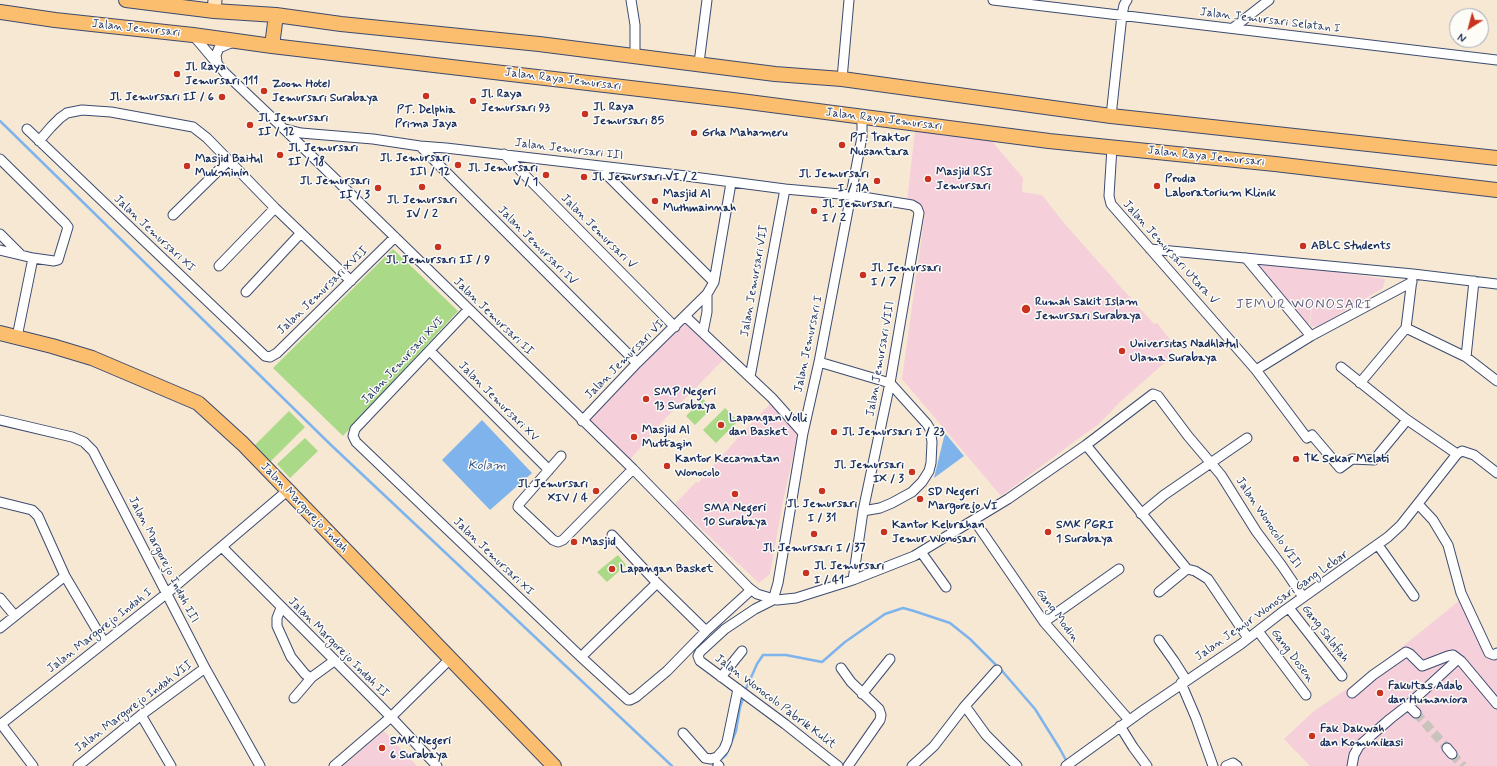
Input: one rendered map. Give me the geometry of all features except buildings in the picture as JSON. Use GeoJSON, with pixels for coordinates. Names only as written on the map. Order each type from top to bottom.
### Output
{"type":"FeatureCollection","features":[{"type":"Feature","properties":{"kind":"main road"},"geometry":{"type":"LineString","coordinates":[[126,0],[214,5],[341,24],[539,44],[775,74],[842,79],[1111,116],[1497,158]]}},
{"type":"Feature","properties":{"kind":"main road","name":"Jalan Jemursari"},"geometry":{"type":"LineString","coordinates":[[0,12],[272,46]]}},
{"type":"Feature","properties":{"kind":"main road"},"geometry":{"type":"LineString","coordinates":[[272,46],[276,15]]}},
{"type":"Feature","properties":{"kind":"main road","name":"Jalan Raya Jemursari"},"geometry":{"type":"LineString","coordinates":[[272,46],[862,116],[1048,141],[1275,164],[1497,190]]}},
{"type":"Feature","properties":{"kind":"main road","name":"Jalan Margorejo Indah"},"geometry":{"type":"LineString","coordinates":[[0,333],[92,358],[198,403],[243,444],[554,766]]}},
{"type":"Feature","properties":{"kind":"street"},"geometry":{"type":"LineString","coordinates":[[631,0],[635,25],[635,57]]}},
{"type":"Feature","properties":{"kind":"street"},"geometry":{"type":"LineString","coordinates":[[699,64],[707,0]]}},
{"type":"Feature","properties":{"kind":"street"},"geometry":{"type":"LineString","coordinates":[[842,79],[849,0]]}},
{"type":"Feature","properties":{"kind":"street","name":"Jalan Jemursari Selatan I"},"geometry":{"type":"LineString","coordinates":[[993,0],[1046,3],[1122,15],[1497,60]]}},
{"type":"Feature","properties":{"kind":"street"},"geometry":{"type":"LineString","coordinates":[[1111,116],[1122,15],[1124,5],[1127,0]]}},
{"type":"Feature","properties":{"kind":"street"},"geometry":{"type":"LineString","coordinates":[[1233,28],[1268,0]]}},
{"type":"Feature","properties":{"kind":"street","name":"Jalan Jemursari II"},"geometry":{"type":"LineString","coordinates":[[193,35],[225,73],[633,469],[751,590]]}},
{"type":"Feature","properties":{"kind":"street"},"geometry":{"type":"LineString","coordinates":[[217,62],[216,55],[219,48],[235,41]]}},
{"type":"Feature","properties":{"kind":"street"},"geometry":{"type":"LineString","coordinates":[[39,141],[51,127],[67,113],[82,110],[111,112],[193,127],[202,132],[228,161],[300,234],[351,281]]}},
{"type":"Feature","properties":{"kind":"street","name":"Jalan Jemursari I"},"geometry":{"type":"LineString","coordinates":[[773,600],[778,583],[803,432],[819,362],[862,137],[862,116]]}},
{"type":"Feature","properties":{"kind":"street","name":"Jalan Jemursari XI"},"geometry":{"type":"LineString","coordinates":[[27,129],[265,356]]}},
{"type":"Feature","properties":{"kind":"street","name":"Jalan Jemursari III"},"geometry":{"type":"LineString","coordinates":[[284,129],[301,133],[373,139],[420,146],[504,154],[686,176],[731,183],[851,195]]}},
{"type":"Feature","properties":{"kind":"street","name":"Jalan Jemursari IV"},"geometry":{"type":"LineString","coordinates":[[420,146],[637,363]]}},
{"type":"Feature","properties":{"kind":"street","name":"Jalan Jemursari Utara V"},"geometry":{"type":"LineString","coordinates":[[1112,147],[1109,196],[1110,204],[1256,370],[1307,438],[1312,435],[1340,468],[1352,459],[1374,460],[1407,420]]}},
{"type":"Feature","properties":{"kind":"street","name":"Jalan Jemursari V"},"geometry":{"type":"LineString","coordinates":[[504,154],[675,327]]}},
{"type":"Feature","properties":{"kind":"street"},"geometry":{"type":"LineString","coordinates":[[0,159],[68,226],[58,260],[54,261],[33,258],[0,250]]}},
{"type":"Feature","properties":{"kind":"street"},"geometry":{"type":"LineString","coordinates":[[173,215],[228,161]]}},
{"type":"Feature","properties":{"kind":"street"},"geometry":{"type":"LineString","coordinates":[[598,166],[714,282]]}},
{"type":"Feature","properties":{"kind":"street","name":"Jalan Jemursari VI"},"geometry":{"type":"LineString","coordinates":[[582,421],[637,363],[686,317],[707,294],[714,282],[731,183]]}},
{"type":"Feature","properties":{"kind":"street","name":"Jalan Jemursari VII"},"geometry":{"type":"LineString","coordinates":[[750,377],[784,189]]}},
{"type":"Feature","properties":{"kind":"street","name":"Jalan Jemursari VIII"},"geometry":{"type":"LineString","coordinates":[[851,195],[912,206],[917,208],[919,213],[890,383],[863,511],[853,580]]}},
{"type":"Feature","properties":{"kind":"street"},"geometry":{"type":"LineString","coordinates":[[218,266],[275,208]]}},
{"type":"Feature","properties":{"kind":"street"},"geometry":{"type":"LineString","coordinates":[[0,234],[22,255]]}},
{"type":"Feature","properties":{"kind":"street"},"geometry":{"type":"LineString","coordinates":[[246,292],[300,234]]}},
{"type":"Feature","properties":{"kind":"street","name":"Jalan Jemursari XVII"},"geometry":{"type":"LineString","coordinates":[[265,356],[274,356],[395,237]]}},
{"type":"Feature","properties":{"kind":"street"},"geometry":{"type":"LineString","coordinates":[[1150,249],[1246,258],[1412,278],[1474,281],[1497,284]]}},
{"type":"Feature","properties":{"kind":"street"},"geometry":{"type":"LineString","coordinates":[[17,337],[33,258]]}},
{"type":"Feature","properties":{"kind":"street"},"geometry":{"type":"LineString","coordinates":[[1246,258],[1311,336]]}},
{"type":"Feature","properties":{"kind":"street"},"geometry":{"type":"LineString","coordinates":[[1360,382],[1406,328],[1412,278]]}},
{"type":"Feature","properties":{"kind":"street"},"geometry":{"type":"LineString","coordinates":[[1256,370],[1311,336],[1412,278]]}},
{"type":"Feature","properties":{"kind":"street"},"geometry":{"type":"LineString","coordinates":[[1466,357],[1474,281]]}},
{"type":"Feature","properties":{"kind":"street","name":"Jalan Jemursari VI"},"geometry":{"type":"LineString","coordinates":[[703,332],[707,312],[707,294]]}},
{"type":"Feature","properties":{"kind":"street","name":"Jalan Jemursari XVI"},"geometry":{"type":"LineString","coordinates":[[355,429],[468,310]]}},
{"type":"Feature","properties":{"kind":"street"},"geometry":{"type":"LineString","coordinates":[[686,317],[772,398],[803,432]]}},
{"type":"Feature","properties":{"kind":"street"},"geometry":{"type":"LineString","coordinates":[[1406,328],[1466,357],[1497,381]]}},
{"type":"Feature","properties":{"kind":"street","name":"Jalan Jemursari XV"},"geometry":{"type":"LineString","coordinates":[[430,351],[549,470]]}},
{"type":"Feature","properties":{"kind":"street"},"geometry":{"type":"LineString","coordinates":[[819,362],[890,383],[930,429],[932,442],[931,463],[922,482],[912,492],[892,503],[880,508],[863,511]]}},
{"type":"Feature","properties":{"kind":"street"},"geometry":{"type":"LineString","coordinates":[[1341,367],[1407,420],[1457,454],[1462,451],[1474,455],[1497,473]]}},
{"type":"Feature","properties":{"kind":"street","name":"Jalan Wonocolo VIII"},"geometry":{"type":"LineString","coordinates":[[1088,447],[1153,394],[1158,396],[1221,475],[1256,532],[1282,566],[1303,598]]}},
{"type":"Feature","properties":{"kind":"street","name":"Jalan Margorejo Indah III"},"geometry":{"type":"LineString","coordinates":[[0,420],[72,437],[84,442],[93,451],[166,594],[260,766]]}},
{"type":"Feature","properties":{"kind":"street","name":"Jalan Jemursari XI"},"geometry":{"type":"LineString","coordinates":[[355,429],[353,436],[356,442],[581,658],[626,698],[633,700],[668,671],[706,631]]}},
{"type":"Feature","properties":{"kind":"street"},"geometry":{"type":"LineString","coordinates":[[1141,514],[1164,495],[1247,438]]}},
{"type":"Feature","properties":{"kind":"street"},"geometry":{"type":"LineString","coordinates":[[612,535],[657,583],[706,631],[751,590],[763,597],[773,600],[796,598],[853,580],[905,560],[974,520],[1088,447],[1187,569],[1195,571],[1208,579],[1248,638]]}},
{"type":"Feature","properties":{"kind":"street","name":"Jalan Jemur Wonosari Gang Lebar"},"geometry":{"type":"LineString","coordinates":[[1071,764],[1120,726],[1221,658],[1397,529],[1457,454]]}},
{"type":"Feature","properties":{"kind":"street"},"geometry":{"type":"LineString","coordinates":[[561,456],[518,507],[553,540],[558,542],[562,540],[633,469]]}},
{"type":"Feature","properties":{"kind":"street","name":"Jalan Margorejo Indah I"},"geometry":{"type":"LineString","coordinates":[[0,725],[166,594],[287,491]]}},
{"type":"Feature","properties":{"kind":"street"},"geometry":{"type":"LineString","coordinates":[[0,502],[36,512],[65,576],[104,642]]}},
{"type":"Feature","properties":{"kind":"street"},"geometry":{"type":"LineString","coordinates":[[1418,504],[1433,520],[1448,545],[1461,593],[1489,653],[1494,654]]}},
{"type":"Feature","properties":{"kind":"street","name":"Gang Modin"},"geometry":{"type":"LineString","coordinates":[[974,520],[1044,622],[1129,720]]}},
{"type":"Feature","properties":{"kind":"street"},"geometry":{"type":"LineString","coordinates":[[1378,544],[1414,596]]}},
{"type":"Feature","properties":{"kind":"street","name":"Jalan Margorejo Indah II"},"geometry":{"type":"LineString","coordinates":[[222,547],[391,717],[437,766]]}},
{"type":"Feature","properties":{"kind":"street"},"geometry":{"type":"LineString","coordinates":[[921,552],[946,587]]}},
{"type":"Feature","properties":{"kind":"street"},"geometry":{"type":"LineString","coordinates":[[1044,622],[1119,569]]}},
{"type":"Feature","properties":{"kind":"street"},"geometry":{"type":"LineString","coordinates":[[1159,592],[1187,569]]}},
{"type":"Feature","properties":{"kind":"street"},"geometry":{"type":"LineString","coordinates":[[0,628],[65,576]]}},
{"type":"Feature","properties":{"kind":"street"},"geometry":{"type":"LineString","coordinates":[[581,658],[657,583]]}},
{"type":"Feature","properties":{"kind":"street"},"geometry":{"type":"LineString","coordinates":[[0,598],[15,616]]}},
{"type":"Feature","properties":{"kind":"street","name":"Jalan Wonocolo Pabrik Kulit"},"geometry":{"type":"LineString","coordinates":[[773,600],[738,620],[700,652],[698,658],[838,766]]}},
{"type":"Feature","properties":{"kind":"street"},"geometry":{"type":"LineString","coordinates":[[282,608],[277,618],[277,626],[285,647],[290,656],[305,674],[312,677]]}},
{"type":"Feature","properties":{"kind":"street","name":"Gang Salafiah"},"geometry":{"type":"LineString","coordinates":[[1289,608],[1342,676]]}},
{"type":"Feature","properties":{"kind":"street","name":"Gang Dosen"},"geometry":{"type":"LineString","coordinates":[[1258,631],[1306,695]]}},
{"type":"Feature","properties":{"kind":"street"},"geometry":{"type":"LineString","coordinates":[[1159,640],[1174,661],[1184,682],[1213,766]]}},
{"type":"Feature","properties":{"kind":"street"},"geometry":{"type":"LineString","coordinates":[[721,677],[742,651]]}},
{"type":"Feature","properties":{"kind":"street"},"geometry":{"type":"LineString","coordinates":[[1352,693],[1406,652],[1422,666],[1451,655],[1458,659],[1497,704]]}},
{"type":"Feature","properties":{"kind":"street"},"geometry":{"type":"LineString","coordinates":[[334,766],[391,717],[451,658]]}},
{"type":"Feature","properties":{"kind":"street"},"geometry":{"type":"LineString","coordinates":[[862,694],[890,659]]}},
{"type":"Feature","properties":{"kind":"street"},"geometry":{"type":"LineString","coordinates":[[1352,766],[1354,755],[1359,746],[1408,705],[1458,659]]}},
{"type":"Feature","properties":{"kind":"street"},"geometry":{"type":"LineString","coordinates":[[294,698],[312,677],[334,661]]}},
{"type":"Feature","properties":{"kind":"street","name":"Jalan Margorejo Indah VII"},"geometry":{"type":"LineString","coordinates":[[78,766],[141,715],[206,668]]}},
{"type":"Feature","properties":{"kind":"street"},"geometry":{"type":"LineString","coordinates":[[841,668],[862,694],[879,709],[882,716],[848,766]]}},
{"type":"Feature","properties":{"kind":"street"},"geometry":{"type":"LineString","coordinates":[[912,766],[934,746],[964,706],[997,670]]}},
{"type":"Feature","properties":{"kind":"street"},"geometry":{"type":"LineString","coordinates":[[683,733],[705,758],[717,763],[727,742],[739,690]]}},
{"type":"Feature","properties":{"kind":"street"},"geometry":{"type":"LineString","coordinates":[[1408,705],[1416,714]]}},
{"type":"Feature","properties":{"kind":"street"},"geometry":{"type":"LineString","coordinates":[[964,706],[986,735],[1017,766]]}},
{"type":"Feature","properties":{"kind":"street"},"geometry":{"type":"LineString","coordinates":[[141,715],[171,766]]}},
{"type":"Feature","properties":{"kind":"street"},"geometry":{"type":"LineString","coordinates":[[0,725],[33,766]]}},
{"type":"Feature","properties":{"kind":"street"},"geometry":{"type":"LineString","coordinates":[[1120,726],[1147,766]]}},
{"type":"Feature","properties":{"kind":"street"},"geometry":{"type":"LineString","coordinates":[[1226,766],[1232,763],[1237,766]]}},
{"type":"Feature","properties":{"kind":"shaded area","name":"Rumah Sakit Islam Jemursari Surabaya"},"geometry":{"type":"Polygon","coordinates":[[[915,131],[991,140],[1023,178],[1022,192],[1042,195],[1064,223],[1154,324],[1157,323],[1173,343],[1169,359],[1119,403],[1099,424],[1001,496],[902,379],[925,213],[917,204],[907,202],[915,131]]]}},
{"type":"Feature","properties":{"kind":"shaded area"},"geometry":{"type":"Polygon","coordinates":[[[1257,262],[1385,279],[1383,288],[1317,327],[1310,326],[1314,290],[1309,325],[1256,268],[1257,262]]]}},
{"type":"Feature","properties":{"kind":"shaded area","name":"SMP Negeri 13 Surabaya"},"geometry":{"type":"Polygon","coordinates":[[[686,322],[724,359],[662,422],[629,461],[586,419],[686,322]]]}},
{"type":"Feature","properties":{"kind":"shaded area","name":"SMA Negeri 10 Surabaya"},"geometry":{"type":"Polygon","coordinates":[[[770,404],[798,430],[798,433],[782,506],[770,574],[759,583],[675,504],[696,482],[698,483],[770,404]]]}},
{"type":"Feature","properties":{"kind":"shaded area"},"geometry":{"type":"Polygon","coordinates":[[[1460,600],[1488,655],[1497,650],[1497,766],[1310,766],[1284,739],[1314,711],[1386,660],[1460,600]]]}},
{"type":"Feature","properties":{"kind":"shaded area","name":"SMK Negeri 6 Surabaya"},"geometry":{"type":"Polygon","coordinates":[[[384,731],[417,766],[343,766],[384,731]]]}},
{"type":"Feature","properties":{"kind":"green space"},"geometry":{"type":"Polygon","coordinates":[[[393,249],[458,311],[343,436],[273,368],[393,249]]]}},
{"type":"Feature","properties":{"kind":"green space","name":"Lapangan Volli dan Basket"},"geometry":{"type":"Polygon","coordinates":[[[703,399],[712,408],[695,425],[686,416],[703,399]]]}},
{"type":"Feature","properties":{"kind":"green space","name":"Lapangan Volli dan Basket"},"geometry":{"type":"Polygon","coordinates":[[[725,408],[738,421],[716,443],[703,430],[725,408]]]}},
{"type":"Feature","properties":{"kind":"green space"},"geometry":{"type":"Polygon","coordinates":[[[289,411],[305,427],[270,462],[254,446],[289,411]]]}},
{"type":"Feature","properties":{"kind":"green space"},"geometry":{"type":"Polygon","coordinates":[[[305,438],[318,451],[290,478],[277,464],[305,438]]]}},
{"type":"Feature","properties":{"kind":"green space","name":"Lapangan Basket"},"geometry":{"type":"Polygon","coordinates":[[[618,555],[626,565],[607,582],[597,572],[618,555]]]}},
{"type":"Feature","properties":{"kind":"water","name":"Kolam"},"geometry":{"type":"Polygon","coordinates":[[[482,420],[532,473],[490,510],[442,460],[482,420]]]}},
{"type":"Feature","properties":{"kind":"water"},"geometry":{"type":"Polygon","coordinates":[[[945,433],[964,456],[934,478],[945,433]]]}},
{"type":"Feature","properties":{"kind":"waterway"},"geometry":{"type":"LineString","coordinates":[[0,121],[331,445],[672,766]]}},
{"type":"Feature","properties":{"kind":"waterway"},"geometry":{"type":"LineString","coordinates":[[745,691],[757,664],[763,655],[786,655],[822,662],[845,642],[885,614],[903,608],[950,623],[970,639],[1003,672],[1035,709],[1067,762]]}},
{"type":"Feature","properties":{"kind":"waterway"},"geometry":{"type":"LineString","coordinates":[[713,766],[726,755],[736,731],[740,707],[744,696]]}},
{"type":"Feature","properties":{"kind":"tunnel"},"geometry":{"type":"LineString","coordinates":[[1416,713],[1447,748]]}},
{"type":"Feature","properties":{"kind":"tunnel"},"geometry":{"type":"LineString","coordinates":[[1452,754],[1463,766]]}},
{"type":"Feature","properties":{"kind":"place","name":"Jl. Raya Jemursari 111"},"geometry":{"type":"Point","coordinates":[177,74]}},
{"type":"Feature","properties":{"kind":"place","name":"Zoom Hotel Jemursari Surabaya"},"geometry":{"type":"Point","coordinates":[264,91]}},
{"type":"Feature","properties":{"kind":"place","name":"PT. Delphia Prima Jaya"},"geometry":{"type":"Point","coordinates":[426,96]}},
{"type":"Feature","properties":{"kind":"place","name":"Jl. Jemursari II / 6"},"geometry":{"type":"Point","coordinates":[222,97]}},
{"type":"Feature","properties":{"kind":"place","name":"Jl. Raya Jemursari 93"},"geometry":{"type":"Point","coordinates":[473,101]}},
{"type":"Feature","properties":{"kind":"place","name":"Jl. Raya Jemursari 85"},"geometry":{"type":"Point","coordinates":[585,114]}},
{"type":"Feature","properties":{"kind":"place","name":"Jl. Jemursari II / 12"},"geometry":{"type":"Point","coordinates":[250,125]}},
{"type":"Feature","properties":{"kind":"place","name":"Grha Mahameru"},"geometry":{"type":"Point","coordinates":[694,133]}},
{"type":"Feature","properties":{"kind":"place","name":"PT. Traktor Nusantara"},"geometry":{"type":"Point","coordinates":[842,145]}},
{"type":"Feature","properties":{"kind":"place","name":"Jl. Jemursari II / 18"},"geometry":{"type":"Point","coordinates":[280,155]}},
{"type":"Feature","properties":{"kind":"place","name":"Jl. Jemursari III / 12"},"geometry":{"type":"Point","coordinates":[458,165]}},
{"type":"Feature","properties":{"kind":"place","name":"Masjid Baitul Mukminin"},"geometry":{"type":"Point","coordinates":[187,166]}},
{"type":"Feature","properties":{"kind":"place","name":"Jl. Jemursari V / 1"},"geometry":{"type":"Point","coordinates":[546,175]}},
{"type":"Feature","properties":{"kind":"place","name":"Jl. Jemursari VI / 2"},"geometry":{"type":"Point","coordinates":[584,177]}},
{"type":"Feature","properties":{"kind":"place","name":"Masjid RSI Jemursari"},"geometry":{"type":"Point","coordinates":[928,179]}},
{"type":"Feature","properties":{"kind":"place","name":"Jl. Jemursari I / 1A"},"geometry":{"type":"Point","coordinates":[877,181]}},
{"type":"Feature","properties":{"kind":"place","name":"Prodia Laboratorium Klinik"},"geometry":{"type":"Point","coordinates":[1157,186]}},
{"type":"Feature","properties":{"kind":"place","name":"Jl. Jemursari IV / 2"},"geometry":{"type":"Point","coordinates":[422,187]}},
{"type":"Feature","properties":{"kind":"place","name":"Jl. Jemursari II / 3"},"geometry":{"type":"Point","coordinates":[378,188]}},
{"type":"Feature","properties":{"kind":"place","name":"Masjid Al Muthmainnah"},"geometry":{"type":"Point","coordinates":[655,201]}},
{"type":"Feature","properties":{"kind":"place","name":"Jl. Jemursari I / 2"},"geometry":{"type":"Point","coordinates":[814,211]}},
{"type":"Feature","properties":{"kind":"place","name":"ABLC Students"},"geometry":{"type":"Point","coordinates":[1303,246]}},
{"type":"Feature","properties":{"kind":"place","name":"Jl. Jemursari II / 9"},"geometry":{"type":"Point","coordinates":[438,247]}},
{"type":"Feature","properties":{"kind":"place","name":"Jl. Jemursari I / 7"},"geometry":{"type":"Point","coordinates":[863,275]}},
{"type":"Feature","properties":{"kind":"place","name":"Rumah Sakit Islam Jemursari Surabaya"},"geometry":{"type":"Point","coordinates":[1026,309]}},
{"type":"Feature","properties":{"kind":"place","name":"Universitas Nadhlatul Ulama Surabaya"},"geometry":{"type":"Point","coordinates":[1122,351]}},
{"type":"Feature","properties":{"kind":"place","name":"SMP Negeri 13 Surabaya"},"geometry":{"type":"Point","coordinates":[646,399]}},
{"type":"Feature","properties":{"kind":"place","name":"Lapangan Volli dan Basket"},"geometry":{"type":"Point","coordinates":[721,425]}},
{"type":"Feature","properties":{"kind":"place","name":"Jl. Jemursari I / 23"},"geometry":{"type":"Point","coordinates":[834,432]}},
{"type":"Feature","properties":{"kind":"place","name":"Masjid Al Muttaqin"},"geometry":{"type":"Point","coordinates":[634,437]}},
{"type":"Feature","properties":{"kind":"place","name":"TK Sekar Melati"},"geometry":{"type":"Point","coordinates":[1296,459]}},
{"type":"Feature","properties":{"kind":"place","name":"Kantor Kecamatan Wonocolo"},"geometry":{"type":"Point","coordinates":[667,466]}},
{"type":"Feature","properties":{"kind":"place","name":"Jl. Jemursari IX / 3"},"geometry":{"type":"Point","coordinates":[912,472]}},
{"type":"Feature","properties":{"kind":"place","name":"Jl. Jemursari XIV / 4"},"geometry":{"type":"Point","coordinates":[596,491]}},
{"type":"Feature","properties":{"kind":"place","name":"Jl. Jemursari I / 31"},"geometry":{"type":"Point","coordinates":[822,491]}},
{"type":"Feature","properties":{"kind":"place","name":"SMA Negeri 10 Surabaya"},"geometry":{"type":"Point","coordinates":[735,494]}},
{"type":"Feature","properties":{"kind":"place","name":"SD Negeri Margorejo VI"},"geometry":{"type":"Point","coordinates":[920,499]}},
{"type":"Feature","properties":{"kind":"place","name":"Kantor Kelurahan Jemur Wonosari"},"geometry":{"type":"Point","coordinates":[884,532]}},
{"type":"Feature","properties":{"kind":"place","name":"SMK PGRI 1 Surabaya"},"geometry":{"type":"Point","coordinates":[1048,532]}},
{"type":"Feature","properties":{"kind":"place","name":"Jl. Jemursari I / 37"},"geometry":{"type":"Point","coordinates":[814,534]}},
{"type":"Feature","properties":{"kind":"place","name":"Masjid"},"geometry":{"type":"Point","coordinates":[574,542]}},
{"type":"Feature","properties":{"kind":"place","name":"Lapangan Basket"},"geometry":{"type":"Point","coordinates":[612,569]}},
{"type":"Feature","properties":{"kind":"place","name":"Jl. Jemursari I / 41"},"geometry":{"type":"Point","coordinates":[806,573]}},
{"type":"Feature","properties":{"kind":"place","name":"Fakultas Adab dan Humaniora"},"geometry":{"type":"Point","coordinates":[1380,693]}},
{"type":"Feature","properties":{"kind":"place","name":"Fak Dakwah dan Komunikasi"},"geometry":{"type":"Point","coordinates":[1312,736]}},
{"type":"Feature","properties":{"kind":"place","name":"SMK Negeri 6 Surabaya"},"geometry":{"type":"Point","coordinates":[382,748]}},
{"type":"Feature","properties":{"kind":"district","name":"JEMUR WONOSARI"},"geometry":{"type":"Point","coordinates":[1304,305]}}]}
